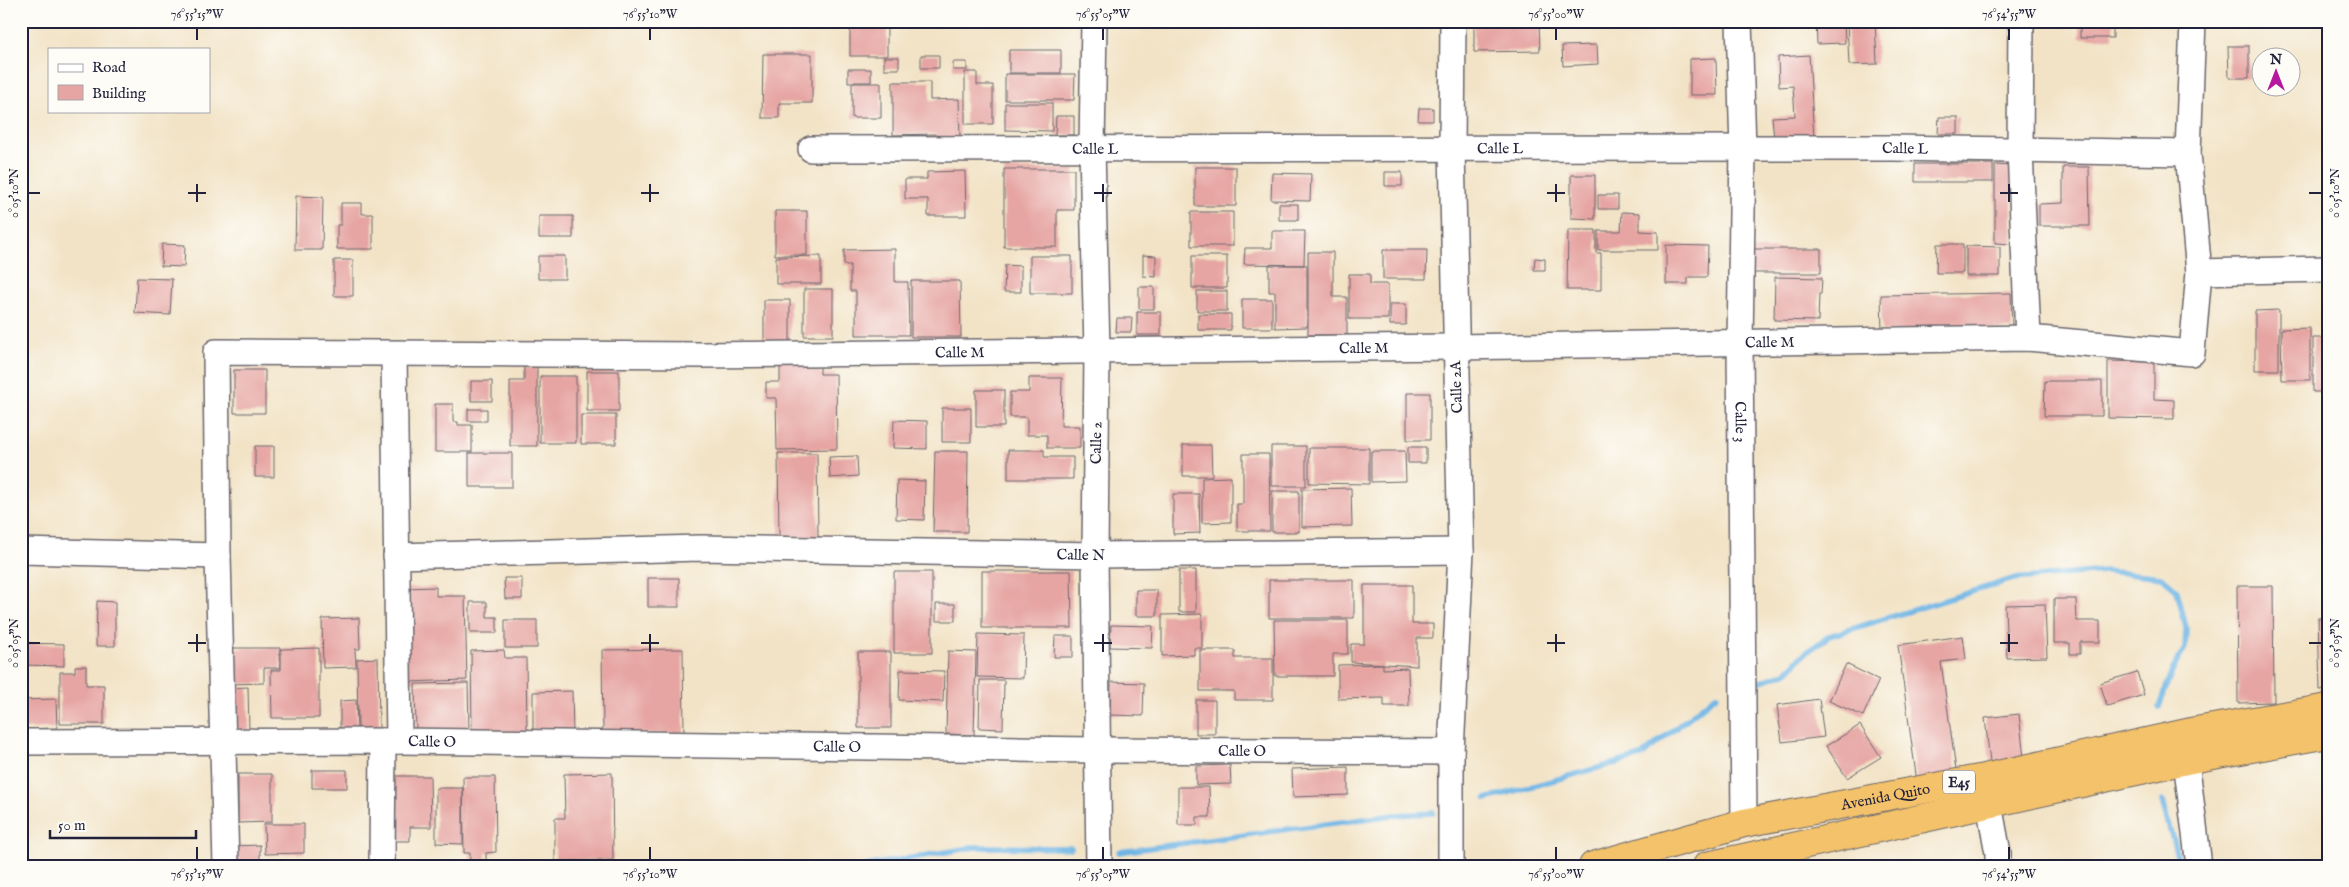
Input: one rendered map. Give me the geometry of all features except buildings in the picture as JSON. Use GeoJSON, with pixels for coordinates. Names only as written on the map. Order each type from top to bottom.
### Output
{"type":"FeatureCollection","features":[{"type":"Feature","properties":{"kind":"highway","name":"Avenida Quito"},"geometry":{"type":"LineString","coordinates":[[1593,866],[1744,823],[1984,778],[2196,732],[2328,708]]}},
{"type":"Feature","properties":{"kind":"highway","name":"Avenida Quito"},"geometry":{"type":"LineString","coordinates":[[1707,866],[1746,856],[1788,858],[1989,804],[2186,760],[2328,734]]}},
{"type":"Feature","properties":{"kind":"street","name":"Calle 2"},"geometry":{"type":"LineString","coordinates":[[1094,21],[1092,150],[1097,350],[1095,554],[1099,866]]}},
{"type":"Feature","properties":{"kind":"street","name":"Calle 2A"},"geometry":{"type":"LineString","coordinates":[[1451,866],[1451,752],[1461,551],[1452,150],[1453,21]]}},
{"type":"Feature","properties":{"kind":"street","name":"Calle 3"},"geometry":{"type":"LineString","coordinates":[[1739,21],[1743,148],[1740,344],[1744,823]]}},
{"type":"Feature","properties":{"kind":"street"},"geometry":{"type":"LineString","coordinates":[[2021,21],[2020,150],[2028,338]]}},
{"type":"Feature","properties":{"kind":"street"},"geometry":{"type":"LineString","coordinates":[[2193,21],[2188,153],[2199,272],[2328,268]]}},
{"type":"Feature","properties":{"kind":"street","name":"Calle L"},"geometry":{"type":"LineString","coordinates":[[811,148],[1092,150],[1743,148],[2188,153]]}},
{"type":"Feature","properties":{"kind":"street","name":"Calle M"},"geometry":{"type":"LineString","coordinates":[[218,556],[216,352],[702,355],[1455,348],[2028,338],[2192,353],[2199,272]]}},
{"type":"Feature","properties":{"kind":"street"},"geometry":{"type":"LineString","coordinates":[[382,863],[391,741],[396,556],[394,354]]}},
{"type":"Feature","properties":{"kind":"street","name":"Calle N"},"geometry":{"type":"LineString","coordinates":[[396,556],[701,548],[1095,554],[1461,551]]}},
{"type":"Feature","properties":{"kind":"street"},"geometry":{"type":"LineString","coordinates":[[21,552],[218,556],[226,866]]}},
{"type":"Feature","properties":{"kind":"street","name":"Calle O"},"geometry":{"type":"LineString","coordinates":[[21,742],[391,741],[1097,750],[1451,752]]}},
{"type":"Feature","properties":{"kind":"street"},"geometry":{"type":"LineString","coordinates":[[2186,760],[2199,866]]}},
{"type":"Feature","properties":{"kind":"street"},"geometry":{"type":"LineString","coordinates":[[1989,804],[1998,853],[1998,866]]}},
{"type":"Feature","properties":{"kind":"waterway"},"geometry":{"type":"LineString","coordinates":[[1759,682],[1786,673],[1803,655],[1829,636],[2013,579],[2105,571],[2162,577],[2177,590],[2186,628],[2185,648],[2172,671],[2159,707]]}},
{"type":"Feature","properties":{"kind":"waterway"},"geometry":{"type":"LineString","coordinates":[[1486,799],[1641,756],[1717,695]]}},
{"type":"Feature","properties":{"kind":"waterway"},"geometry":{"type":"LineString","coordinates":[[2162,801],[2180,866]]}},
{"type":"Feature","properties":{"kind":"waterway"},"geometry":{"type":"LineString","coordinates":[[1119,852],[1394,815],[1433,813]]}},
{"type":"Feature","properties":{"kind":"waterway"},"geometry":{"type":"LineString","coordinates":[[865,866],[975,847],[1071,848]]}}]}
